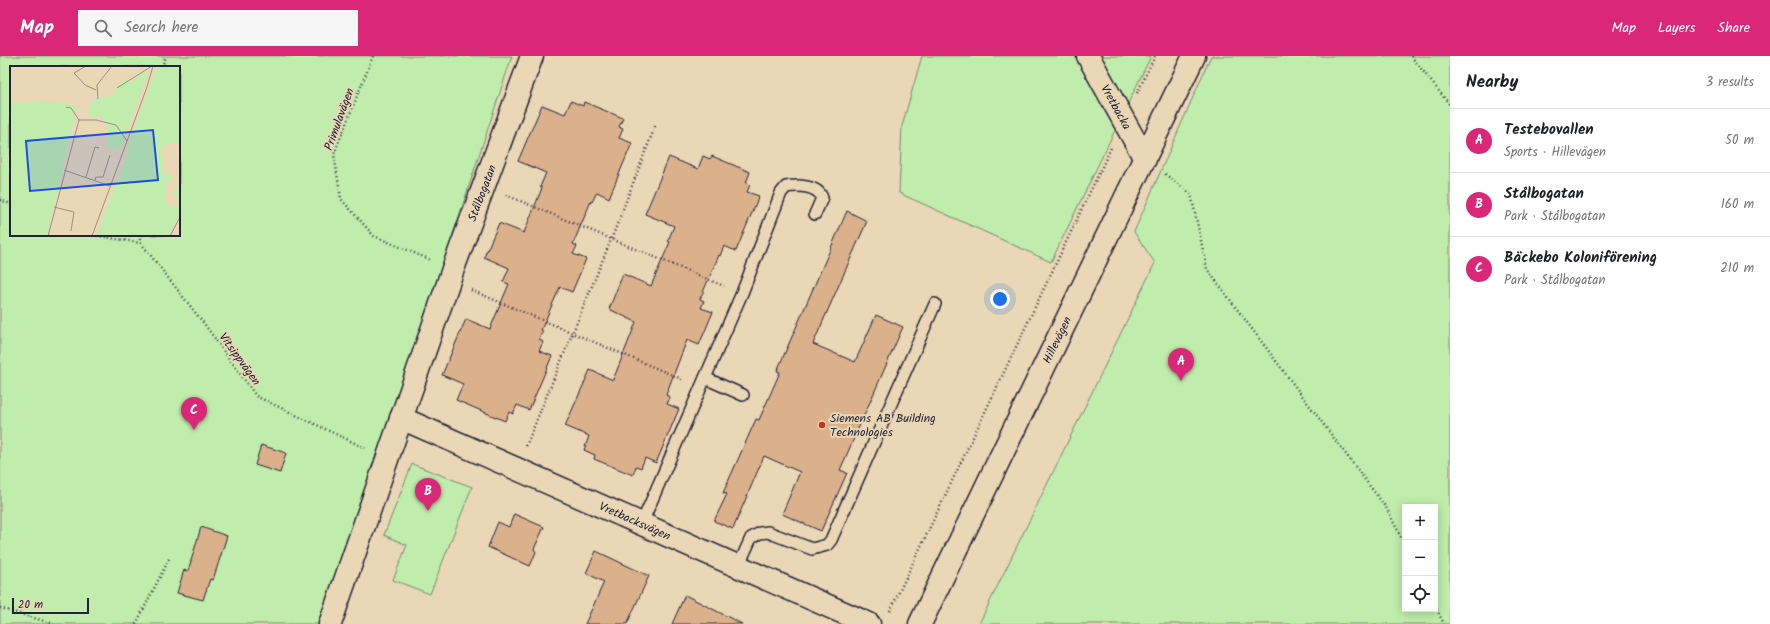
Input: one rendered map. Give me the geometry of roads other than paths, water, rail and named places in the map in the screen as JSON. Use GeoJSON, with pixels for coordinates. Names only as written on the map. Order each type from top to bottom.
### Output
{"type":"FeatureCollection","features":[{"type":"Feature","properties":{"kind":"street","name":"Stålbogatan"},"geometry":{"type":"LineString","coordinates":[[330,624],[451,275],[532,56]]}},
{"type":"Feature","properties":{"kind":"street","name":"Vretbacka"},"geometry":{"type":"LineString","coordinates":[[1088,56],[1145,159]]}},
{"type":"Feature","properties":{"kind":"street","name":"Hillevägen"},"geometry":{"type":"LineString","coordinates":[[920,624],[1194,56]]}},
{"type":"Feature","properties":{"kind":"street","name":"Vretbacksvägen"},"geometry":{"type":"LineString","coordinates":[[401,418],[738,567],[878,620]]}},
{"type":"Feature","properties":{"kind":"lane"},"geometry":{"type":"LineString","coordinates":[[641,524],[742,293],[781,193],[786,187],[805,186],[821,194],[822,198],[815,214]]}},
{"type":"Feature","properties":{"kind":"lane"},"geometry":{"type":"LineString","coordinates":[[738,567],[751,538],[760,533],[768,532],[812,549],[827,546],[832,540],[935,304]]}},
{"type":"Feature","properties":{"kind":"lane"},"geometry":{"type":"LineString","coordinates":[[703,382],[743,395]]}},
{"type":"Feature","properties":{"kind":"place","name":"Testebovallen"},"geometry":{"type":"Point","coordinates":[1181,381]}},
{"type":"Feature","properties":{"kind":"place","name":"Siemens AB Building Technologies"},"geometry":{"type":"Point","coordinates":[822,425]}},
{"type":"Feature","properties":{"kind":"place","name":"Bäckebo Koloniförening"},"geometry":{"type":"Point","coordinates":[194,430]}},
{"type":"Feature","properties":{"kind":"place","name":"Stålbogatan"},"geometry":{"type":"Point","coordinates":[428,511]}}]}
